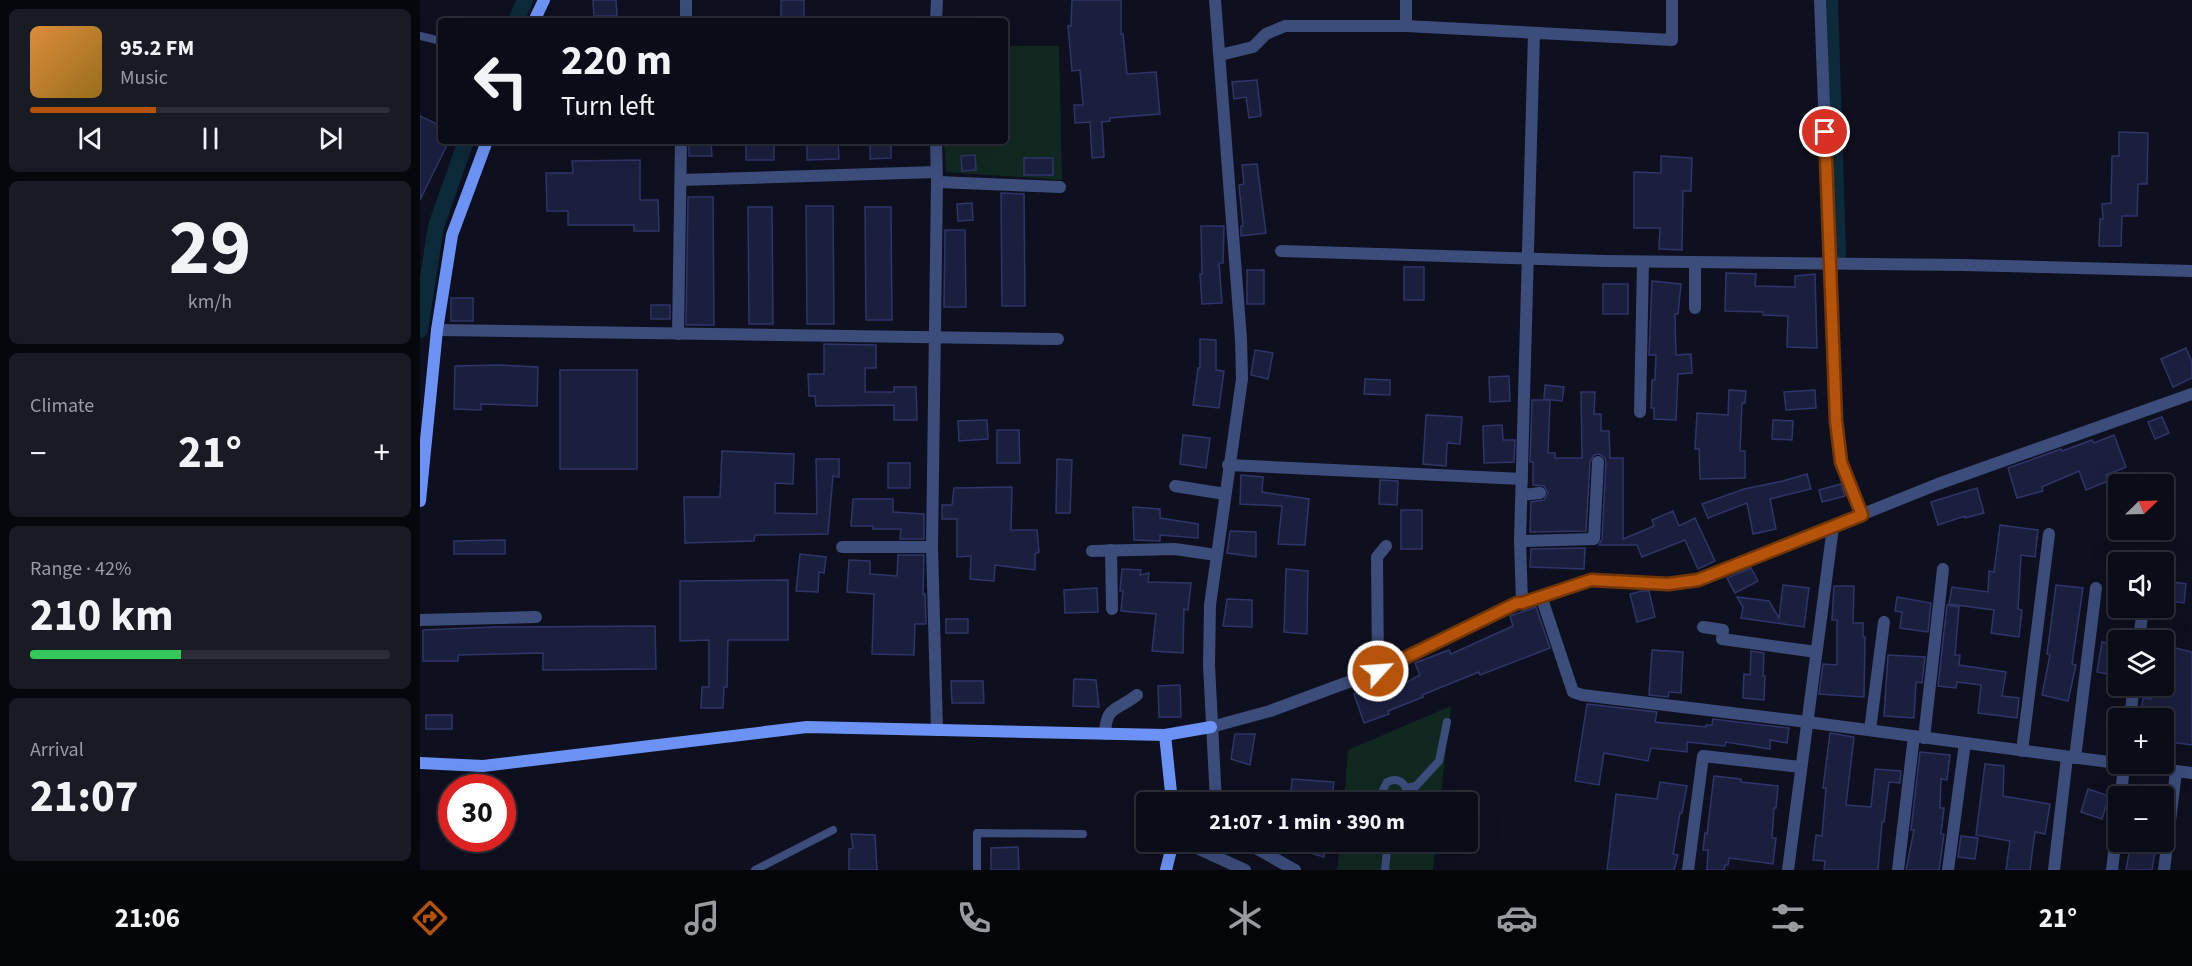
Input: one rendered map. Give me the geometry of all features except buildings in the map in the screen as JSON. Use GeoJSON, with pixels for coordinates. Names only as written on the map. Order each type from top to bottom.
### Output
{"type":"FeatureCollection","features":[{"type":"Feature","properties":{"kind":"street"},"geometry":{"type":"LineString","coordinates":[[535,18],[544,0]]}},
{"type":"Feature","properties":{"kind":"street"},"geometry":{"type":"LineString","coordinates":[[686,0],[686,18]]}},
{"type":"Feature","properties":{"kind":"street"},"geometry":{"type":"LineString","coordinates":[[936,18],[937,0]]}},
{"type":"Feature","properties":{"kind":"street"},"geometry":{"type":"LineString","coordinates":[[1215,0],[1241,339],[1242,379],[1209,605],[1211,727],[1215,792]]}},
{"type":"Feature","properties":{"kind":"street"},"geometry":{"type":"LineString","coordinates":[[1406,0],[1406,26]]}},
{"type":"Feature","properties":{"kind":"street"},"geometry":{"type":"LineString","coordinates":[[1220,55],[1253,47],[1266,34],[1285,26],[1406,26],[1672,40],[1672,0]]}},
{"type":"Feature","properties":{"kind":"street"},"geometry":{"type":"LineString","coordinates":[[1820,0],[1836,421],[1841,462],[1862,515]]}},
{"type":"Feature","properties":{"kind":"street"},"geometry":{"type":"LineString","coordinates":[[1522,603],[1520,541],[1534,33]]}},
{"type":"Feature","properties":{"kind":"street"},"geometry":{"type":"LineString","coordinates":[[420,501],[423,432],[452,235],[486,144]]}},
{"type":"Feature","properties":{"kind":"street"},"geometry":{"type":"LineString","coordinates":[[678,334],[681,144]]}},
{"type":"Feature","properties":{"kind":"street"},"geometry":{"type":"LineString","coordinates":[[936,144],[932,547],[937,730]]}},
{"type":"Feature","properties":{"kind":"street"},"geometry":{"type":"LineString","coordinates":[[681,180],[937,177],[1060,187]]}},
{"type":"Feature","properties":{"kind":"street"},"geometry":{"type":"LineString","coordinates":[[1281,251],[1643,262],[2192,271]]}},
{"type":"Feature","properties":{"kind":"street"},"geometry":{"type":"LineString","coordinates":[[1640,412],[1643,262]]}},
{"type":"Feature","properties":{"kind":"street"},"geometry":{"type":"LineString","coordinates":[[1695,262],[1695,308]]}},
{"type":"Feature","properties":{"kind":"street"},"geometry":{"type":"LineString","coordinates":[[437,330],[1058,339]]}},
{"type":"Feature","properties":{"kind":"street"},"geometry":{"type":"LineString","coordinates":[[420,763],[483,766],[807,727],[1164,735],[1211,727],[1270,711],[1378,671],[1517,603],[1591,580],[1668,584],[1698,580],[1938,484],[2192,394]]}},
{"type":"Feature","properties":{"kind":"street"},"geometry":{"type":"LineString","coordinates":[[1520,541],[1594,539],[1598,462]]}},
{"type":"Feature","properties":{"kind":"street"},"geometry":{"type":"LineString","coordinates":[[1228,465],[1522,479]]}},
{"type":"Feature","properties":{"kind":"street"},"geometry":{"type":"LineString","coordinates":[[1175,486],[1225,494]]}},
{"type":"Feature","properties":{"kind":"street"},"geometry":{"type":"LineString","coordinates":[[1522,495],[1540,493]]}},
{"type":"Feature","properties":{"kind":"street"},"geometry":{"type":"LineString","coordinates":[[1788,870],[1833,527]]}},
{"type":"Feature","properties":{"kind":"street"},"geometry":{"type":"LineString","coordinates":[[2022,751],[2049,534]]}},
{"type":"Feature","properties":{"kind":"street"},"geometry":{"type":"LineString","coordinates":[[1378,671],[1377,557],[1386,546]]}},
{"type":"Feature","properties":{"kind":"street"},"geometry":{"type":"LineString","coordinates":[[842,547],[932,547]]}},
{"type":"Feature","properties":{"kind":"street"},"geometry":{"type":"LineString","coordinates":[[1092,551],[1175,549],[1216,555]]}},
{"type":"Feature","properties":{"kind":"street"},"geometry":{"type":"LineString","coordinates":[[1112,550],[1112,609]]}},
{"type":"Feature","properties":{"kind":"street"},"geometry":{"type":"LineString","coordinates":[[1898,870],[1943,569]]}},
{"type":"Feature","properties":{"kind":"street"},"geometry":{"type":"LineString","coordinates":[[2054,870],[2096,588]]}},
{"type":"Feature","properties":{"kind":"street"},"geometry":{"type":"LineString","coordinates":[[1541,596],[1572,692],[2108,762]]}},
{"type":"Feature","properties":{"kind":"street"},"geometry":{"type":"LineString","coordinates":[[420,620],[536,618]]}},
{"type":"Feature","properties":{"kind":"street"},"geometry":{"type":"LineString","coordinates":[[1870,730],[1884,622]]}},
{"type":"Feature","properties":{"kind":"street"},"geometry":{"type":"LineString","coordinates":[[1703,627],[1723,630],[1722,639],[1816,652]]}},
{"type":"Feature","properties":{"kind":"street"},"geometry":{"type":"LineString","coordinates":[[1105,734],[1108,713],[1124,706],[1137,695]]}},
{"type":"Feature","properties":{"kind":"street"},"geometry":{"type":"LineString","coordinates":[[1164,735],[1171,792]]}},
{"type":"Feature","properties":{"kind":"street"},"geometry":{"type":"LineString","coordinates":[[1948,870],[1965,743]]}},
{"type":"Feature","properties":{"kind":"street"},"geometry":{"type":"LineString","coordinates":[[1688,870],[1703,756],[1801,767]]}},
{"type":"Feature","properties":{"kind":"street"},"geometry":{"type":"LineString","coordinates":[[2164,870],[2176,772],[2192,773]]}},
{"type":"Feature","properties":{"kind":"street"},"geometry":{"type":"LineString","coordinates":[[1166,870],[1170,852]]}},
{"type":"Feature","properties":{"kind":"street"},"geometry":{"type":"LineString","coordinates":[[1206,852],[1245,870]]}},
{"type":"Feature","properties":{"kind":"street"},"geometry":{"type":"LineString","coordinates":[[1263,852],[1295,870]]}},
{"type":"Feature","properties":{"kind":"street"},"geometry":{"type":"LineString","coordinates":[[2112,870],[2114,852]]}},
{"type":"Feature","properties":{"kind":"lane"},"geometry":{"type":"LineString","coordinates":[[420,36],[438,40]]}},
{"type":"Feature","properties":{"kind":"lane"},"geometry":{"type":"LineString","coordinates":[[1406,788],[1416,786],[1439,760],[1447,722]]}},
{"type":"Feature","properties":{"kind":"lane"},"geometry":{"type":"LineString","coordinates":[[1383,792],[1387,782],[1396,780],[1401,781],[1406,788],[1406,792]]}},
{"type":"Feature","properties":{"kind":"lane"},"geometry":{"type":"LineString","coordinates":[[755,870],[833,830]]}},
{"type":"Feature","properties":{"kind":"lane"},"geometry":{"type":"LineString","coordinates":[[976,870],[977,833],[1083,834]]}},
{"type":"Feature","properties":{"kind":"lane"},"geometry":{"type":"LineString","coordinates":[[1384,870],[1387,852]]}},
{"type":"Feature","properties":{"kind":"green space"},"geometry":{"type":"Polygon","coordinates":[[[1008,46],[1059,46],[1062,180],[946,172],[944,144],[1008,144],[1008,46]]]}},
{"type":"Feature","properties":{"kind":"green space"},"geometry":{"type":"Polygon","coordinates":[[[1451,706],[1441,792],[1345,792],[1348,750],[1451,706]]]}},
{"type":"Feature","properties":{"kind":"green space"},"geometry":{"type":"Polygon","coordinates":[[[1339,852],[1435,852],[1433,870],[1337,870],[1339,852]]]}},
{"type":"Feature","properties":{"kind":"waterway"},"geometry":{"type":"LineString","coordinates":[[517,18],[525,0]]}},
{"type":"Feature","properties":{"kind":"waterway"},"geometry":{"type":"LineString","coordinates":[[1830,0],[1838,254]]}},
{"type":"Feature","properties":{"kind":"waterway"},"geometry":{"type":"LineString","coordinates":[[420,330],[436,226],[465,144]]}},
{"type":"Feature","properties":{"kind":"route"},"geometry":{"type":"LineString","coordinates":[[1378,671],[1517,603],[1591,580],[1668,584],[1698,580],[1862,515],[1841,462],[1836,421],[1825,132]]}}]}
